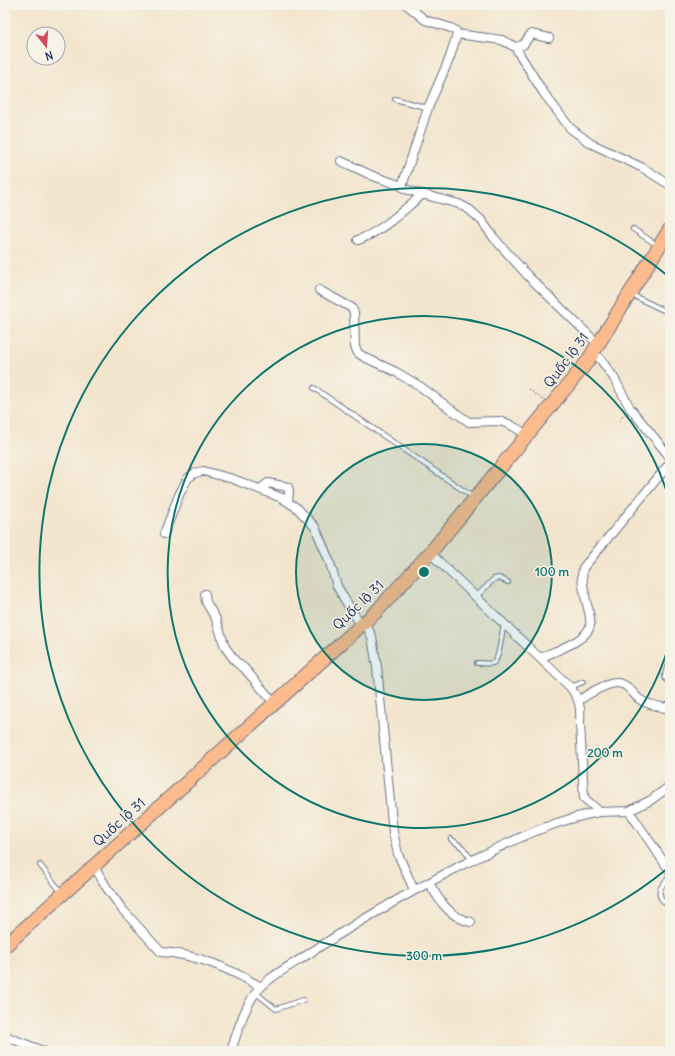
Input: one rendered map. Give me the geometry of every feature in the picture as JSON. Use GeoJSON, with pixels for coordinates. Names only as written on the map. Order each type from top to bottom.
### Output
{"type":"FeatureCollection","features":[{"type":"Feature","properties":{"kind":"highway","name":"Quốc lộ 31"},"geometry":{"type":"LineString","coordinates":[[5,946],[376,612],[430,553],[587,362],[670,229]]}},
{"type":"Feature","properties":{"kind":"street"},"geometry":{"type":"LineString","coordinates":[[407,5],[425,20],[451,28],[456,31],[457,34],[502,40],[515,47],[543,92],[570,128],[590,143],[643,168],[670,185]]}},
{"type":"Feature","properties":{"kind":"street"},"geometry":{"type":"LineString","coordinates":[[402,186],[428,108],[450,57],[457,34]]}},
{"type":"Feature","properties":{"kind":"street"},"geometry":{"type":"LineString","coordinates":[[515,47],[522,45],[531,34],[549,38]]}},
{"type":"Feature","properties":{"kind":"street"},"geometry":{"type":"LineString","coordinates":[[341,161],[374,176],[402,186],[405,189],[459,204],[470,210],[481,220],[494,238],[529,277],[596,348],[601,360],[614,378],[630,408],[670,457]]}},
{"type":"Feature","properties":{"kind":"street"},"geometry":{"type":"LineString","coordinates":[[358,240],[373,233],[423,194]]}},
{"type":"Feature","properties":{"kind":"street"},"geometry":{"type":"LineString","coordinates":[[319,290],[352,308],[354,312],[355,347],[358,353],[396,372],[421,387],[469,422],[499,421],[508,424],[528,435]]}},
{"type":"Feature","properties":{"kind":"street"},"geometry":{"type":"LineString","coordinates":[[540,658],[580,639],[588,631],[590,619],[583,586],[583,568],[670,463]]}},
{"type":"Feature","properties":{"kind":"street"},"geometry":{"type":"LineString","coordinates":[[164,534],[188,478],[195,473],[202,471],[233,479],[282,498],[297,508],[315,527],[329,560],[337,586],[345,600],[372,637],[377,667],[393,832],[398,854],[414,890]]}},
{"type":"Feature","properties":{"kind":"street"},"geometry":{"type":"LineString","coordinates":[[260,489],[268,483],[288,487],[288,502]]}},
{"type":"Feature","properties":{"kind":"street"},"geometry":{"type":"LineString","coordinates":[[430,553],[570,687],[579,700],[581,711],[581,751],[584,798],[580,815]]}},
{"type":"Feature","properties":{"kind":"street"},"geometry":{"type":"LineString","coordinates":[[205,594],[206,602],[216,619],[225,647],[236,662],[244,668],[275,704]]}},
{"type":"Feature","properties":{"kind":"street"},"geometry":{"type":"LineString","coordinates":[[670,667],[667,677],[670,680]]}},
{"type":"Feature","properties":{"kind":"street"},"geometry":{"type":"LineString","coordinates":[[579,700],[604,686],[622,683],[639,699],[647,703],[665,708],[670,705]]}},
{"type":"Feature","properties":{"kind":"street"},"geometry":{"type":"LineString","coordinates":[[231,1051],[243,1018],[258,990],[273,977],[347,929],[414,890],[519,837],[580,815],[600,812],[629,811],[651,800],[670,786]]}},
{"type":"Feature","properties":{"kind":"street"},"geometry":{"type":"LineString","coordinates":[[584,798],[600,812]]}},
{"type":"Feature","properties":{"kind":"street"},"geometry":{"type":"LineString","coordinates":[[629,811],[670,871]]}},
{"type":"Feature","properties":{"kind":"street"},"geometry":{"type":"LineString","coordinates":[[94,866],[122,909],[161,952],[185,954],[199,958],[247,979],[258,990]]}},
{"type":"Feature","properties":{"kind":"street"},"geometry":{"type":"LineString","coordinates":[[429,883],[442,903],[452,913],[463,920],[472,922]]}},
{"type":"Feature","properties":{"kind":"street"},"geometry":{"type":"LineString","coordinates":[[5,1036],[43,1051]]}},
{"type":"Feature","properties":{"kind":"lane"},"geometry":{"type":"LineString","coordinates":[[395,99],[428,108]]}},
{"type":"Feature","properties":{"kind":"lane"},"geometry":{"type":"LineString","coordinates":[[633,228],[660,246]]}},
{"type":"Feature","properties":{"kind":"lane"},"geometry":{"type":"LineString","coordinates":[[630,294],[663,310]]}},
{"type":"Feature","properties":{"kind":"lane"},"geometry":{"type":"LineString","coordinates":[[314,388],[475,499]]}},
{"type":"Feature","properties":{"kind":"lane"},"geometry":{"type":"LineString","coordinates":[[476,598],[494,579],[499,578],[508,582]]}},
{"type":"Feature","properties":{"kind":"lane"},"geometry":{"type":"LineString","coordinates":[[477,662],[492,663],[496,661],[498,657],[501,632],[504,625]]}},
{"type":"Feature","properties":{"kind":"lane"},"geometry":{"type":"LineString","coordinates":[[570,687],[583,682]]}},
{"type":"Feature","properties":{"kind":"lane"},"geometry":{"type":"LineString","coordinates":[[451,838],[473,860]]}},
{"type":"Feature","properties":{"kind":"lane"},"geometry":{"type":"LineString","coordinates":[[40,865],[63,895]]}},
{"type":"Feature","properties":{"kind":"lane"},"geometry":{"type":"LineString","coordinates":[[668,904],[662,900],[659,895],[660,888],[670,877]]}},
{"type":"Feature","properties":{"kind":"lane"},"geometry":{"type":"LineString","coordinates":[[258,990],[276,1009],[280,1009],[303,1000]]}},
{"type":"Feature","properties":{"kind":"path"},"geometry":{"type":"LineString","coordinates":[[529,389],[551,406]]}}]}
